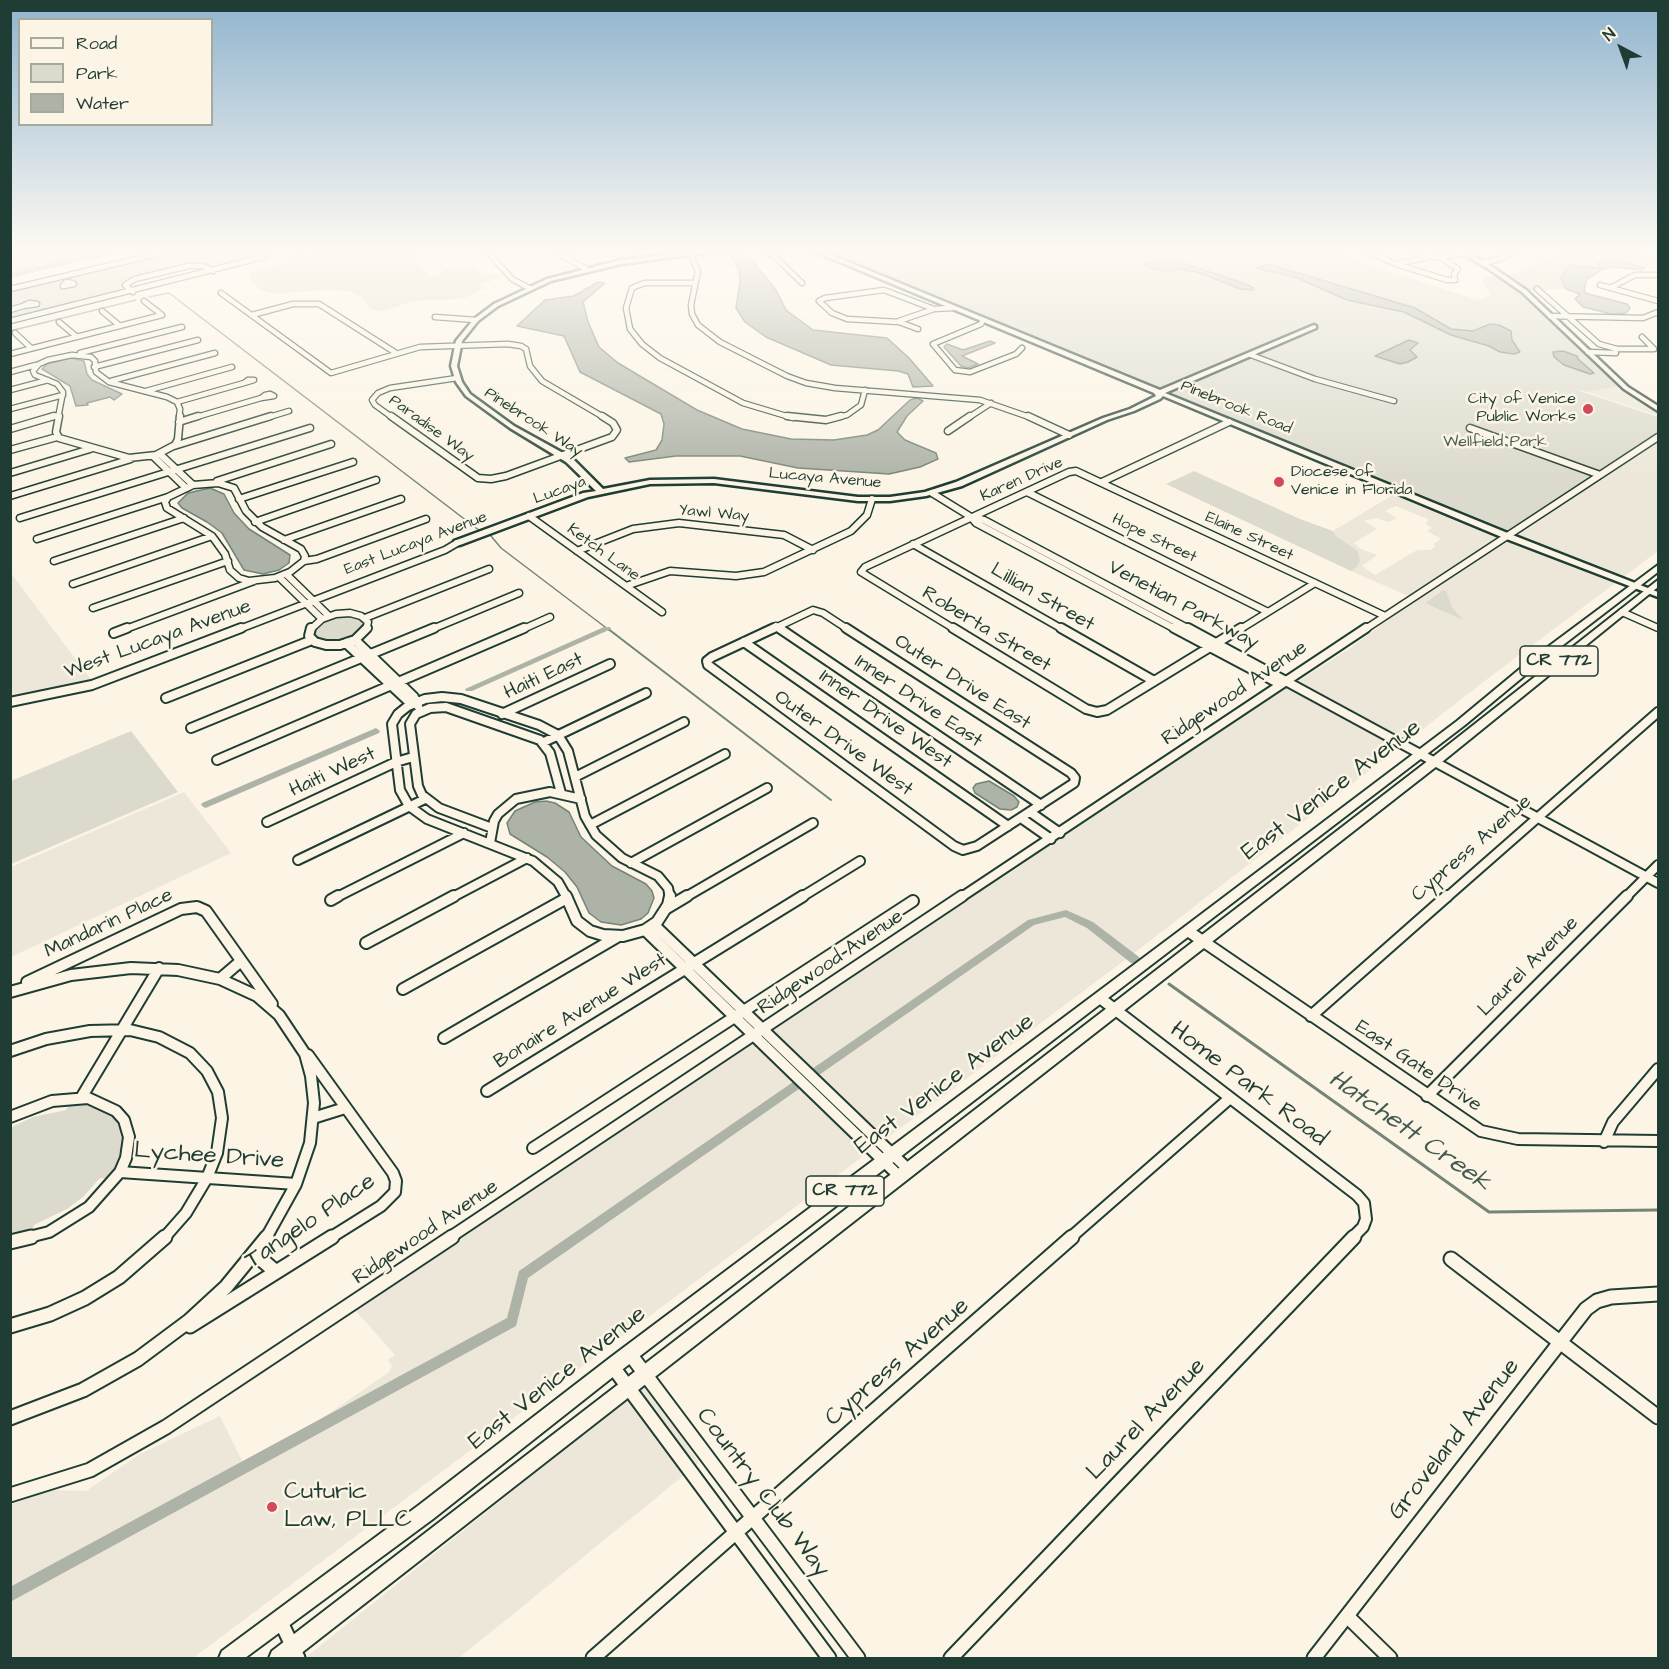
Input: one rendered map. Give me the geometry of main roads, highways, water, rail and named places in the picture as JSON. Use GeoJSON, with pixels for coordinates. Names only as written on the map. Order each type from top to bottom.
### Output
{"type":"FeatureCollection","features":[{"type":"Feature","properties":{"kind":"main road","name":"East Venice Avenue"},"geometry":{"type":"LineString","coordinates":[[229,1659],[426,1512],[630,1354],[1418,755],[1650,592],[1659,568]]}},
{"type":"Feature","properties":{"kind":"main road","name":"East Venice Avenue"},"geometry":{"type":"LineString","coordinates":[[279,1659],[296,1653],[628,1388],[1204,942],[1659,583]]}},
{"type":"Feature","properties":{"kind":"water"},"geometry":{"type":"Polygon","coordinates":[[[526,328],[591,328],[599,347],[618,363],[697,410],[742,429],[791,439],[834,440],[867,435],[878,430],[910,400],[917,398],[923,401],[907,416],[897,432],[905,440],[936,453],[938,459],[920,467],[889,474],[798,468],[740,456],[676,456],[629,462],[625,458],[656,450],[662,440],[664,424],[661,414],[580,372],[564,336],[526,328]]]}},
{"type":"Feature","properties":{"kind":"water"},"geometry":{"type":"Polygon","coordinates":[[[753,328],[810,328],[887,338],[909,358],[933,386],[913,387],[908,374],[898,371],[831,365],[766,337],[753,328]]]}},
{"type":"Feature","properties":{"kind":"water"},"geometry":{"type":"Polygon","coordinates":[[[1436,328],[1473,331],[1481,328],[1505,328],[1511,331],[1512,340],[1520,352],[1514,354],[1500,352],[1489,346],[1451,335],[1436,328]]]}},
{"type":"Feature","properties":{"kind":"water"},"geometry":{"type":"Polygon","coordinates":[[[1409,340],[1418,343],[1410,350],[1417,357],[1408,362],[1400,364],[1375,356],[1409,340]]]}},
{"type":"Feature","properties":{"kind":"water"},"geometry":{"type":"Polygon","coordinates":[[[990,341],[995,343],[962,356],[978,364],[968,368],[961,366],[944,347],[947,344],[963,350],[990,341]]]}},
{"type":"Feature","properties":{"kind":"water"},"geometry":{"type":"Polygon","coordinates":[[[1563,351],[1577,356],[1594,373],[1590,374],[1564,365],[1554,357],[1553,352],[1563,351]]]}},
{"type":"Feature","properties":{"kind":"water"},"geometry":{"type":"Polygon","coordinates":[[[71,358],[84,361],[87,374],[92,380],[122,394],[114,400],[110,397],[87,403],[88,405],[76,406],[70,386],[42,369],[47,364],[71,358]]]}},
{"type":"Feature","properties":{"kind":"water"},"geometry":{"type":"Polygon","coordinates":[[[210,488],[224,494],[234,513],[249,529],[290,555],[289,563],[279,570],[263,574],[244,570],[222,533],[182,508],[178,503],[188,493],[210,488]]]}},
{"type":"Feature","properties":{"kind":"water"},"geometry":{"type":"Polygon","coordinates":[[[989,781],[1014,796],[1019,802],[1017,807],[1011,810],[1000,809],[975,793],[973,788],[976,784],[989,781]]]}},
{"type":"Feature","properties":{"kind":"water"},"geometry":{"type":"Polygon","coordinates":[[[535,802],[555,803],[569,812],[581,837],[612,866],[646,884],[652,891],[654,898],[648,913],[641,919],[621,925],[601,922],[589,913],[577,887],[565,872],[547,857],[510,834],[507,823],[515,811],[535,802]]]}},
{"type":"Feature","properties":{"kind":"waterway"},"geometry":{"type":"LineString","coordinates":[[10,331],[23,328]]}},
{"type":"Feature","properties":{"kind":"waterway"},"geometry":{"type":"LineString","coordinates":[[215,328],[480,531]]}},
{"type":"Feature","properties":{"kind":"waterway"},"geometry":{"type":"LineString","coordinates":[[491,536],[501,548],[609,630]]}},
{"type":"Feature","properties":{"kind":"waterway"},"geometry":{"type":"LineString","coordinates":[[607,628],[831,800]]}},
{"type":"Feature","properties":{"kind":"waterway"},"geometry":{"type":"LineString","coordinates":[[469,689],[607,629]]}},
{"type":"Feature","properties":{"kind":"waterway"},"geometry":{"type":"LineString","coordinates":[[205,805],[376,731]]}},
{"type":"Feature","properties":{"kind":"waterway"},"geometry":{"type":"LineString","coordinates":[[10,1595],[512,1322],[523,1275],[1031,922],[1066,913],[1090,925],[1135,960]]}},
{"type":"Feature","properties":{"kind":"waterway","name":"Hatchett Creek"},"geometry":{"type":"LineString","coordinates":[[1169,984],[1489,1212],[1658,1210]]}},
{"type":"Feature","properties":{"kind":"place","name":"City of Venice Public Works"},"geometry":{"type":"Point","coordinates":[1588,409]}},
{"type":"Feature","properties":{"kind":"place","name":"Diocese of Venice in Florida"},"geometry":{"type":"Point","coordinates":[1279,482]}},
{"type":"Feature","properties":{"kind":"place","name":"Cuturic Law, PLLC"},"geometry":{"type":"Point","coordinates":[272,1507]}},
{"type":"Feature","properties":{"kind":"park label","name":"Wellfield Park"},"geometry":{"type":"Point","coordinates":[1495,443]}}]}
